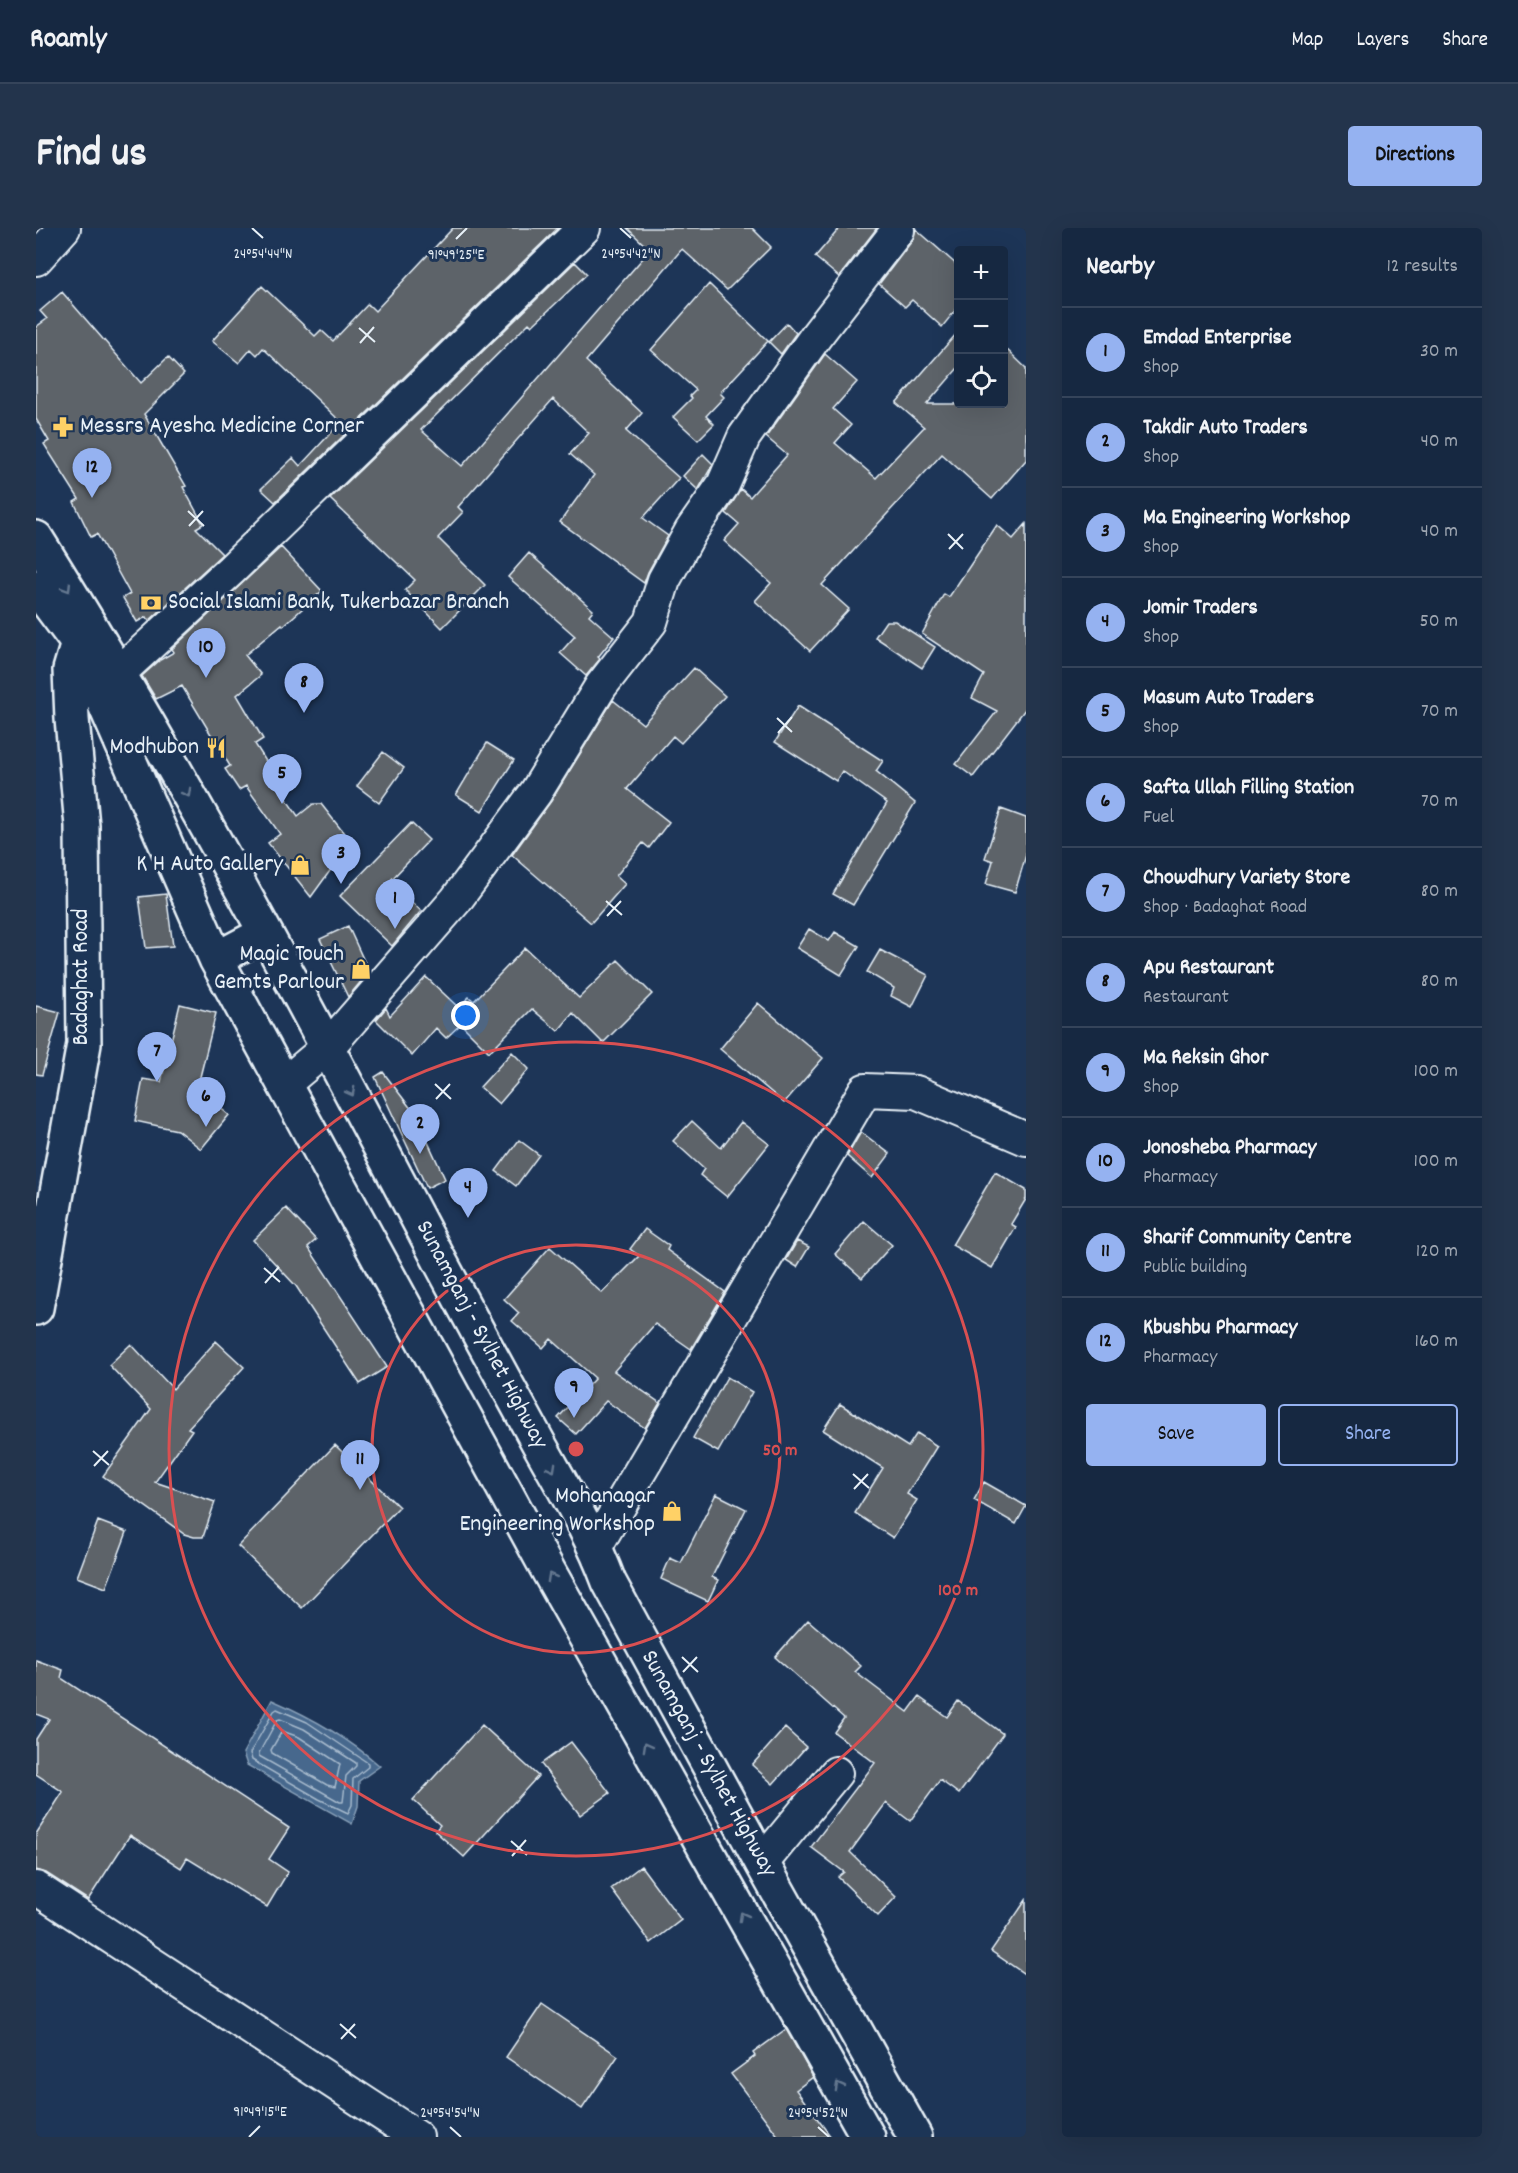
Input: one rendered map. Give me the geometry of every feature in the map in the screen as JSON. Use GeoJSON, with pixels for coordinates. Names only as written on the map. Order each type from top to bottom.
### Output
{"type":"FeatureCollection","features":[{"type":"Feature","properties":{"kind":"main road","name":"Sunamganj - Sylhet Highway"},"geometry":{"type":"LineString","coordinates":[[36,538],[84,634],[216,959],[549,1572],[868,2137]]}},
{"type":"Feature","properties":{"kind":"main road","name":"Sunamganj - Sylhet Highway"},"geometry":{"type":"LineString","coordinates":[[36,587],[84,634],[119,673],[328,1047],[486,1349],[596,1545],[609,1582],[915,2137]]}},
{"type":"Feature","properties":{"kind":"main road","name":"Badaghat Road"},"geometry":{"type":"LineString","coordinates":[[36,1308],[84,1044],[82,826],[70,670],[84,634]]}},
{"type":"Feature","properties":{"kind":"main road"},"geometry":{"type":"LineString","coordinates":[[216,959],[265,933]]}},
{"type":"Feature","properties":{"kind":"main road"},"geometry":{"type":"LineString","coordinates":[[441,1374],[486,1349]]}},
{"type":"Feature","properties":{"kind":"street"},"geometry":{"type":"LineString","coordinates":[[36,259],[64,228]]}},
{"type":"Feature","properties":{"kind":"street"},"geometry":{"type":"LineString","coordinates":[[119,673],[248,554],[584,228]]}},
{"type":"Feature","properties":{"kind":"street"},"geometry":{"type":"LineString","coordinates":[[284,1084],[328,1047],[456,900],[536,792],[601,686],[651,622],[664,580],[691,531],[723,485],[744,437],[816,336],[898,230]]}},
{"type":"Feature","properties":{"kind":"street"},"geometry":{"type":"LineString","coordinates":[[596,1545],[865,1090],[916,1092],[1026,1139]]}},
{"type":"Feature","properties":{"kind":"street"},"geometry":{"type":"LineString","coordinates":[[762,1863],[836,1773]]}},
{"type":"Feature","properties":{"kind":"street"},"geometry":{"type":"LineString","coordinates":[[36,1888],[417,2137]]}},
{"type":"Feature","properties":{"kind":"water"},"geometry":{"type":"Polygon","coordinates":[[[272,1700],[329,1729],[380,1766],[359,1781],[358,1806],[352,1824],[247,1765],[243,1753],[272,1700]]]}},
{"type":"Feature","properties":{"kind":"building"},"geometry":{"type":"Polygon","coordinates":[[[453,228],[558,228],[275,502],[261,489],[293,458],[300,466],[341,422],[263,348],[257,355],[251,349],[239,363],[212,341],[262,286],[315,336],[321,330],[333,341],[368,304],[375,311],[453,228]]]}},
{"type":"Feature","properties":{"kind":"building"},"geometry":{"type":"Polygon","coordinates":[[[627,228],[752,228],[771,247],[727,290],[682,249],[586,361],[642,413],[626,431],[679,478],[643,518],[668,536],[644,583],[560,522],[594,475],[570,454],[589,433],[553,399],[458,507],[463,512],[438,538],[485,585],[442,628],[405,590],[415,580],[330,499],[575,262],[587,274],[532,326],[529,323],[421,430],[462,466],[650,250],[627,228]]]}},
{"type":"Feature","properties":{"kind":"building"},"geometry":{"type":"Polygon","coordinates":[[[840,228],[877,228],[839,277],[815,257],[840,228]]]}},
{"type":"Feature","properties":{"kind":"building"},"geometry":{"type":"Polygon","coordinates":[[[916,229],[954,262],[954,312],[942,327],[912,300],[905,307],[879,284],[912,241],[916,229]]]}},
{"type":"Feature","properties":{"kind":"building"},"geometry":{"type":"Polygon","coordinates":[[[709,284],[768,341],[720,393],[724,397],[706,416],[714,424],[698,440],[673,417],[692,398],[690,396],[696,390],[651,350],[709,284]]]}},
{"type":"Feature","properties":{"kind":"building"},"geometry":{"type":"Polygon","coordinates":[[[62,292],[141,383],[168,357],[184,374],[144,414],[186,486],[183,487],[203,524],[196,528],[222,554],[149,621],[146,617],[137,622],[123,598],[130,594],[97,534],[91,537],[74,502],[79,499],[44,444],[49,441],[36,419],[36,327],[47,319],[40,311],[62,292]]]}},
{"type":"Feature","properties":{"kind":"building"},"geometry":{"type":"Polygon","coordinates":[[[787,323],[796,333],[781,354],[769,342],[787,323]]]}},
{"type":"Feature","properties":{"kind":"building"},"geometry":{"type":"Polygon","coordinates":[[[954,337],[954,373],[927,404],[954,404],[954,408],[1008,408],[1008,351],[1026,368],[1026,460],[992,499],[942,454],[822,585],[849,609],[810,651],[755,601],[771,583],[724,541],[739,524],[726,513],[741,489],[750,497],[787,455],[766,437],[825,354],[857,382],[833,409],[851,425],[835,443],[876,478],[924,427],[896,403],[954,337]]]}},
{"type":"Feature","properties":{"kind":"building"},"geometry":{"type":"Polygon","coordinates":[[[703,454],[713,464],[698,490],[683,476],[703,454]]]}},
{"type":"Feature","properties":{"kind":"building"},"geometry":{"type":"Polygon","coordinates":[[[1026,524],[1026,708],[973,777],[956,764],[997,711],[972,698],[984,675],[922,634],[944,594],[949,597],[997,525],[1013,539],[1026,524]]]}},
{"type":"Feature","properties":{"kind":"building"},"geometry":{"type":"Polygon","coordinates":[[[281,547],[322,591],[283,626],[282,624],[245,655],[261,675],[237,695],[263,739],[255,744],[271,769],[267,772],[298,816],[313,804],[321,804],[351,842],[311,897],[268,843],[280,834],[246,786],[239,790],[225,769],[230,766],[182,686],[156,699],[142,676],[160,660],[174,652],[172,649],[281,547]]]}},
{"type":"Feature","properties":{"kind":"building"},"geometry":{"type":"Polygon","coordinates":[[[529,553],[593,610],[589,615],[614,637],[586,676],[560,653],[575,636],[508,577],[529,553]]]}},
{"type":"Feature","properties":{"kind":"building"},"geometry":{"type":"Polygon","coordinates":[[[886,621],[895,621],[935,647],[922,668],[875,637],[886,621]]]}},
{"type":"Feature","properties":{"kind":"building"},"geometry":{"type":"Polygon","coordinates":[[[694,668],[725,696],[681,743],[673,736],[627,789],[669,822],[649,848],[643,843],[616,876],[625,884],[591,923],[512,855],[551,801],[613,700],[643,724],[694,668]]]}},
{"type":"Feature","properties":{"kind":"building"},"geometry":{"type":"Polygon","coordinates":[[[798,706],[883,761],[876,771],[915,803],[853,905],[833,894],[887,803],[842,771],[836,781],[775,742],[798,706]]]}},
{"type":"Feature","properties":{"kind":"building"},"geometry":{"type":"Polygon","coordinates":[[[487,743],[514,760],[482,811],[456,795],[487,743]]]}},
{"type":"Feature","properties":{"kind":"building"},"geometry":{"type":"Polygon","coordinates":[[[383,752],[404,768],[379,803],[357,786],[383,752]]]}},
{"type":"Feature","properties":{"kind":"building"},"geometry":{"type":"Polygon","coordinates":[[[1001,809],[1026,818],[1026,855],[1015,892],[986,884],[993,861],[985,858],[1001,809]]]}},
{"type":"Feature","properties":{"kind":"building"},"geometry":{"type":"Polygon","coordinates":[[[411,823],[429,840],[390,881],[421,911],[392,946],[340,896],[411,823]]]}},
{"type":"Feature","properties":{"kind":"building"},"geometry":{"type":"Polygon","coordinates":[[[166,894],[173,946],[146,948],[139,897],[166,894]]]}},
{"type":"Feature","properties":{"kind":"building"},"geometry":{"type":"Polygon","coordinates":[[[348,926],[369,972],[348,997],[320,939],[348,926]]]}},
{"type":"Feature","properties":{"kind":"building"},"geometry":{"type":"Polygon","coordinates":[[[809,929],[829,941],[835,932],[859,946],[841,975],[797,948],[809,929]]]}},
{"type":"Feature","properties":{"kind":"building"},"geometry":{"type":"Polygon","coordinates":[[[525,948],[579,998],[618,960],[652,994],[603,1043],[573,1013],[558,1031],[532,1009],[489,1052],[461,1024],[446,1038],[436,1028],[412,1056],[376,1020],[386,1008],[390,1016],[426,977],[458,1007],[469,997],[474,1001],[525,948]]]}},
{"type":"Feature","properties":{"kind":"building"},"geometry":{"type":"Polygon","coordinates":[[[880,950],[928,975],[912,1007],[891,996],[894,988],[867,972],[880,950]]]}},
{"type":"Feature","properties":{"kind":"building"},"geometry":{"type":"Polygon","coordinates":[[[758,1003],[823,1058],[784,1103],[720,1049],[758,1003]]]}},
{"type":"Feature","properties":{"kind":"building"},"geometry":{"type":"Polygon","coordinates":[[[180,1004],[216,1013],[197,1089],[229,1115],[201,1149],[177,1130],[135,1121],[143,1079],[161,1082],[180,1004]]]}},
{"type":"Feature","properties":{"kind":"building"},"geometry":{"type":"Polygon","coordinates":[[[36,1006],[60,1012],[42,1075],[36,1074],[36,1006]]]}},
{"type":"Feature","properties":{"kind":"building"},"geometry":{"type":"Polygon","coordinates":[[[512,1052],[529,1069],[499,1104],[480,1087],[512,1052]]]}},
{"type":"Feature","properties":{"kind":"building"},"geometry":{"type":"Polygon","coordinates":[[[383,1072],[415,1114],[445,1179],[427,1188],[375,1077],[383,1072]]]}},
{"type":"Feature","properties":{"kind":"building"},"geometry":{"type":"Polygon","coordinates":[[[692,1121],[721,1148],[741,1122],[769,1144],[727,1197],[700,1175],[704,1169],[673,1141],[692,1121]]]}},
{"type":"Feature","properties":{"kind":"building"},"geometry":{"type":"Polygon","coordinates":[[[861,1132],[890,1154],[872,1178],[847,1156],[861,1132]]]}},
{"type":"Feature","properties":{"kind":"building"},"geometry":{"type":"Polygon","coordinates":[[[519,1140],[539,1155],[516,1186],[496,1171],[519,1140]]]}},
{"type":"Feature","properties":{"kind":"building"},"geometry":{"type":"Polygon","coordinates":[[[995,1172],[1026,1190],[1026,1199],[1011,1224],[1016,1227],[992,1268],[952,1245],[995,1172]]]}},
{"type":"Feature","properties":{"kind":"building"},"geometry":{"type":"Polygon","coordinates":[[[286,1208],[316,1240],[308,1247],[387,1367],[360,1384],[296,1286],[253,1240],[286,1208]]]}},
{"type":"Feature","properties":{"kind":"building"},"geometry":{"type":"Polygon","coordinates":[[[864,1221],[892,1245],[862,1278],[835,1254],[864,1221]]]}},
{"type":"Feature","properties":{"kind":"building"},"geometry":{"type":"Polygon","coordinates":[[[645,1229],[669,1246],[667,1250],[725,1292],[691,1349],[655,1324],[614,1371],[660,1403],[645,1428],[606,1401],[576,1434],[558,1418],[595,1378],[551,1339],[543,1348],[512,1321],[519,1313],[504,1299],[550,1247],[602,1293],[639,1256],[630,1249],[645,1229]]]}},
{"type":"Feature","properties":{"kind":"building"},"geometry":{"type":"Polygon","coordinates":[[[797,1241],[809,1247],[797,1267],[786,1260],[797,1241]]]}},
{"type":"Feature","properties":{"kind":"building"},"geometry":{"type":"Polygon","coordinates":[[[216,1341],[244,1367],[188,1428],[192,1430],[155,1482],[215,1502],[203,1537],[194,1537],[184,1534],[103,1476],[151,1409],[109,1365],[131,1344],[173,1389],[216,1341]]]}},
{"type":"Feature","properties":{"kind":"building"},"geometry":{"type":"Polygon","coordinates":[[[727,1377],[752,1392],[718,1452],[693,1438],[727,1377]]]}},
{"type":"Feature","properties":{"kind":"building"},"geometry":{"type":"Polygon","coordinates":[[[840,1404],[908,1447],[917,1433],[937,1446],[907,1494],[917,1500],[893,1538],[855,1513],[883,1468],[823,1430],[840,1404]]]}},
{"type":"Feature","properties":{"kind":"building"},"geometry":{"type":"Polygon","coordinates":[[[335,1445],[399,1507],[302,1608],[238,1546],[335,1445]]]}},
{"type":"Feature","properties":{"kind":"building"},"geometry":{"type":"Polygon","coordinates":[[[984,1482],[1026,1506],[1016,1524],[974,1500],[984,1482]]]}},
{"type":"Feature","properties":{"kind":"building"},"geometry":{"type":"Polygon","coordinates":[[[716,1494],[746,1509],[712,1577],[718,1580],[708,1601],[661,1579],[670,1558],[681,1563],[716,1494]]]}},
{"type":"Feature","properties":{"kind":"building"},"geometry":{"type":"Polygon","coordinates":[[[98,1521],[127,1532],[106,1588],[77,1577],[98,1521]]]}},
{"type":"Feature","properties":{"kind":"building"},"geometry":{"type":"Polygon","coordinates":[[[808,1620],[861,1666],[855,1672],[908,1712],[919,1697],[947,1717],[958,1701],[1003,1734],[959,1794],[940,1780],[910,1821],[886,1803],[850,1852],[896,1897],[878,1916],[838,1877],[844,1872],[811,1847],[875,1763],[834,1732],[844,1718],[775,1657],[808,1620]]]}},
{"type":"Feature","properties":{"kind":"building"},"geometry":{"type":"Polygon","coordinates":[[[36,1660],[63,1670],[61,1678],[289,1828],[269,1859],[288,1872],[267,1907],[187,1858],[181,1868],[130,1835],[88,1900],[46,1873],[36,1870],[36,1834],[63,1792],[36,1774],[36,1739],[49,1719],[36,1714],[36,1660]]]}},
{"type":"Feature","properties":{"kind":"building"},"geometry":{"type":"Polygon","coordinates":[[[482,1725],[538,1776],[464,1857],[435,1831],[440,1825],[413,1800],[482,1725]]]}},
{"type":"Feature","properties":{"kind":"building"},"geometry":{"type":"Polygon","coordinates":[[[785,1728],[806,1747],[773,1784],[752,1765],[785,1728]]]}},
{"type":"Feature","properties":{"kind":"building"},"geometry":{"type":"Polygon","coordinates":[[[571,1742],[610,1793],[580,1815],[541,1764],[571,1742]]]}},
{"type":"Feature","properties":{"kind":"building"},"geometry":{"type":"Polygon","coordinates":[[[641,1866],[681,1920],[651,1943],[611,1889],[641,1866]]]}},
{"type":"Feature","properties":{"kind":"building"},"geometry":{"type":"Polygon","coordinates":[[[1026,1900],[1026,1975],[991,1951],[1026,1900]]]}},
{"type":"Feature","properties":{"kind":"building"},"geometry":{"type":"Polygon","coordinates":[[[542,2004],[618,2056],[582,2109],[506,2057],[542,2004]]]}},
{"type":"Feature","properties":{"kind":"building"},"geometry":{"type":"Polygon","coordinates":[[[786,2029],[813,2077],[796,2090],[831,2137],[779,2137],[731,2074],[755,2056],[753,2053],[786,2029]]]}},
{"type":"Feature","properties":{"kind":"place","name":"Messrs Ayesha Medicine Corner"},"geometry":{"type":"Point","coordinates":[63,427]}},
{"type":"Feature","properties":{"kind":"place","name":"Kbushbu Pharmacy"},"geometry":{"type":"Point","coordinates":[92,498]}},
{"type":"Feature","properties":{"kind":"place","name":"Social Islami Bank, Tukerbazar Branch"},"geometry":{"type":"Point","coordinates":[151,603]}},
{"type":"Feature","properties":{"kind":"place","name":"Jonosheba Pharmacy"},"geometry":{"type":"Point","coordinates":[206,678]}},
{"type":"Feature","properties":{"kind":"place","name":"Apu Restaurant"},"geometry":{"type":"Point","coordinates":[304,713]}},
{"type":"Feature","properties":{"kind":"place","name":"Modhubon"},"geometry":{"type":"Point","coordinates":[216,748]}},
{"type":"Feature","properties":{"kind":"place","name":"Masum Auto Traders"},"geometry":{"type":"Point","coordinates":[282,804]}},
{"type":"Feature","properties":{"kind":"place","name":"K H Auto Gallery"},"geometry":{"type":"Point","coordinates":[300,865]}},
{"type":"Feature","properties":{"kind":"place","name":"Ma Engineering Workshop"},"geometry":{"type":"Point","coordinates":[341,884]}},
{"type":"Feature","properties":{"kind":"place","name":"Emdad Enterprise"},"geometry":{"type":"Point","coordinates":[395,929]}},
{"type":"Feature","properties":{"kind":"place","name":"Magic Touch Gemts Parlour"},"geometry":{"type":"Point","coordinates":[361,969]}},
{"type":"Feature","properties":{"kind":"place","name":"Chowdhury Variety Store"},"geometry":{"type":"Point","coordinates":[157,1082]}},
{"type":"Feature","properties":{"kind":"place","name":"Safta Ullah Filling Station"},"geometry":{"type":"Point","coordinates":[206,1127]}},
{"type":"Feature","properties":{"kind":"place","name":"Takdir Auto Traders"},"geometry":{"type":"Point","coordinates":[420,1154]}},
{"type":"Feature","properties":{"kind":"place","name":"Jomir Traders"},"geometry":{"type":"Point","coordinates":[468,1218]}},
{"type":"Feature","properties":{"kind":"place","name":"Ma Reksin Ghor"},"geometry":{"type":"Point","coordinates":[574,1418]}},
{"type":"Feature","properties":{"kind":"place","name":"Sharif Community Centre"},"geometry":{"type":"Point","coordinates":[360,1490]}},
{"type":"Feature","properties":{"kind":"place","name":"Mohanagar Engineering Workshop"},"geometry":{"type":"Point","coordinates":[672,1511]}}]}
